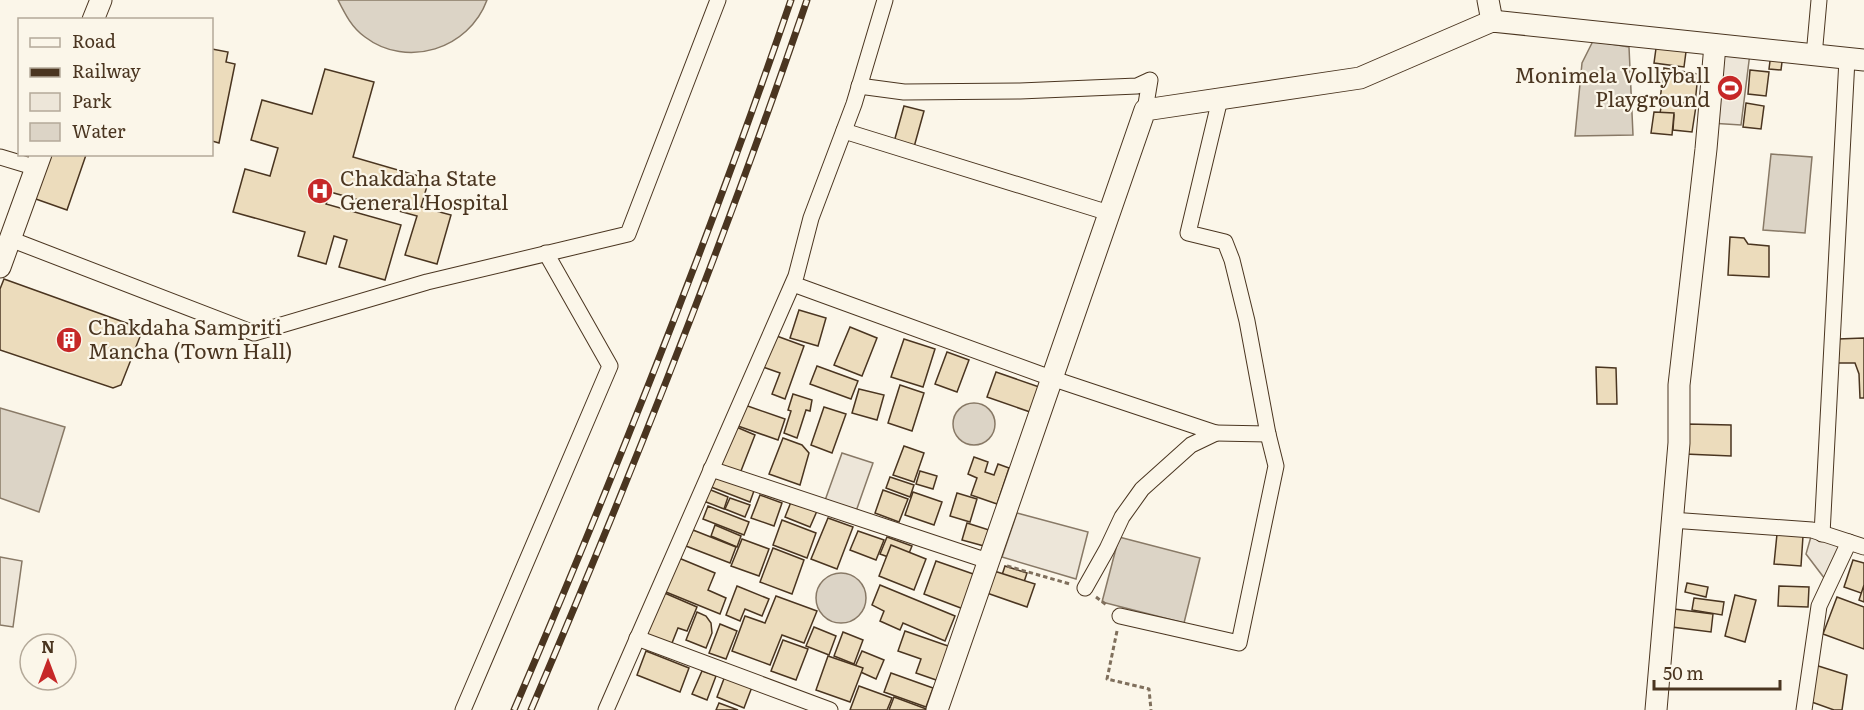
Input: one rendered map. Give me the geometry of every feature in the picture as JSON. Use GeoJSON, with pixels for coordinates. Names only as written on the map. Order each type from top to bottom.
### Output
{"type":"FeatureCollection","features":[{"type":"Feature","properties":{"kind":"main road"},"geometry":{"type":"LineString","coordinates":[[94,18],[100,0]]}},
{"type":"Feature","properties":{"kind":"main road"},"geometry":{"type":"LineString","coordinates":[[1488,0],[1492,21]]}},
{"type":"Feature","properties":{"kind":"main road"},"geometry":{"type":"LineString","coordinates":[[937,710],[1145,110],[1360,78],[1492,21],[1856,59]]}},
{"type":"Feature","properties":{"kind":"main road"},"geometry":{"type":"LineString","coordinates":[[1656,710],[1678,443],[1678,385],[1687,324],[1715,45]]}},
{"type":"Feature","properties":{"kind":"main road"},"geometry":{"type":"LineString","coordinates":[[0,267],[39,161]]}},
{"type":"Feature","properties":{"kind":"street"},"geometry":{"type":"LineString","coordinates":[[10,239],[254,333],[427,282],[628,234],[718,0]]}},
{"type":"Feature","properties":{"kind":"street"},"geometry":{"type":"LineString","coordinates":[[606,710],[793,284],[811,218],[844,131],[885,0]]}},
{"type":"Feature","properties":{"kind":"street"},"geometry":{"type":"LineString","coordinates":[[1814,56],[1819,0]]}},
{"type":"Feature","properties":{"kind":"street"},"geometry":{"type":"LineString","coordinates":[[1822,534],[1856,59]]}},
{"type":"Feature","properties":{"kind":"street"},"geometry":{"type":"LineString","coordinates":[[859,86],[904,92],[1020,91],[1137,86],[1150,80],[1145,110]]}},
{"type":"Feature","properties":{"kind":"street"},"geometry":{"type":"LineString","coordinates":[[1120,616],[1239,643],[1276,466],[1247,321],[1225,242],[1188,233],[1220,99]]}},
{"type":"Feature","properties":{"kind":"street"},"geometry":{"type":"LineString","coordinates":[[844,131],[1109,213]]}},
{"type":"Feature","properties":{"kind":"street"},"geometry":{"type":"LineString","coordinates":[[0,157],[39,161]]}},
{"type":"Feature","properties":{"kind":"street"},"geometry":{"type":"LineString","coordinates":[[463,710],[610,366],[546,253]]}},
{"type":"Feature","properties":{"kind":"street"},"geometry":{"type":"LineString","coordinates":[[793,284],[1051,378],[1216,433],[1268,434]]}},
{"type":"Feature","properties":{"kind":"street"},"geometry":{"type":"LineString","coordinates":[[1085,588],[1122,517],[1142,489],[1191,445],[1216,433]]}},
{"type":"Feature","properties":{"kind":"street"},"geometry":{"type":"LineString","coordinates":[[711,469],[988,561]]}},
{"type":"Feature","properties":{"kind":"street"},"geometry":{"type":"LineString","coordinates":[[1671,520],[1812,530],[1857,545],[1819,606],[1804,710]]}},
{"type":"Feature","properties":{"kind":"street"},"geometry":{"type":"LineString","coordinates":[[637,638],[830,710]]}},
{"type":"Feature","properties":{"kind":"path"},"geometry":{"type":"LineString","coordinates":[[988,561],[1085,588],[1120,616],[1107,679],[1149,689],[1151,710]]}},
{"type":"Feature","properties":{"kind":"green space","name":"Monimela Vollyball Playground"},"geometry":{"type":"Polygon","coordinates":[[[1717,49],[1750,53],[1741,125],[1710,123],[1717,49]]]}},
{"type":"Feature","properties":{"kind":"green space"},"geometry":{"type":"Polygon","coordinates":[[[842,453],[873,463],[854,517],[823,506],[842,453]]]}},
{"type":"Feature","properties":{"kind":"green space"},"geometry":{"type":"Polygon","coordinates":[[[1017,513],[1088,532],[1076,579],[1002,557],[1017,513]]]}},
{"type":"Feature","properties":{"kind":"green space"},"geometry":{"type":"Polygon","coordinates":[[[1812,533],[1847,544],[1828,583],[1806,554],[1812,533]]]}},
{"type":"Feature","properties":{"kind":"green space"},"geometry":{"type":"Polygon","coordinates":[[[0,557],[22,561],[13,627],[0,625],[0,557]]]}},
{"type":"Feature","properties":{"kind":"water"},"geometry":{"type":"Polygon","coordinates":[[[338,0],[487,0],[478,17],[452,42],[435,49],[399,52],[382,47],[360,33],[338,0]]]}},
{"type":"Feature","properties":{"kind":"water"},"geometry":{"type":"Polygon","coordinates":[[[1593,41],[1629,47],[1633,135],[1575,136],[1582,63],[1593,41]]]}},
{"type":"Feature","properties":{"kind":"water"},"geometry":{"type":"Polygon","coordinates":[[[1771,154],[1812,157],[1805,233],[1763,230],[1771,154]]]}},
{"type":"Feature","properties":{"kind":"water"},"geometry":{"type":"Polygon","coordinates":[[[974,403],[989,409],[995,424],[989,439],[974,445],[959,439],[953,424],[959,409],[974,403]]]}},
{"type":"Feature","properties":{"kind":"water"},"geometry":{"type":"Polygon","coordinates":[[[0,408],[65,427],[39,512],[0,498],[0,408]]]}},
{"type":"Feature","properties":{"kind":"water"},"geometry":{"type":"Polygon","coordinates":[[[1119,537],[1200,558],[1184,623],[1102,602],[1119,537]]]}},
{"type":"Feature","properties":{"kind":"water"},"geometry":{"type":"Polygon","coordinates":[[[836,573],[846,573],[859,580],[866,593],[866,603],[859,616],[846,623],[836,623],[827,619],[820,612],[816,603],[816,593],[820,584],[827,577],[836,573]]]}},
{"type":"Feature","properties":{"kind":"building"},"geometry":{"type":"Polygon","coordinates":[[[1657,41],[1687,44],[1684,67],[1654,63],[1657,41]]]}},
{"type":"Feature","properties":{"kind":"building"},"geometry":{"type":"Polygon","coordinates":[[[213,49],[228,52],[226,62],[235,64],[219,143],[213,141],[213,49]]]}},
{"type":"Feature","properties":{"kind":"building"},"geometry":{"type":"Polygon","coordinates":[[[1771,53],[1783,54],[1781,70],[1769,69],[1771,53]]]}},
{"type":"Feature","properties":{"kind":"building"},"geometry":{"type":"Polygon","coordinates":[[[1664,68],[1698,74],[1695,104],[1660,100],[1664,68]]]}},
{"type":"Feature","properties":{"kind":"building"},"geometry":{"type":"Polygon","coordinates":[[[325,69],[374,82],[353,157],[429,179],[421,207],[451,215],[437,264],[405,255],[417,216],[330,192],[326,204],[401,225],[385,280],[339,267],[347,240],[334,236],[326,264],[298,256],[305,232],[233,212],[245,169],[270,176],[278,148],[251,140],[262,100],[312,114],[325,69]]]}},
{"type":"Feature","properties":{"kind":"building"},"geometry":{"type":"Polygon","coordinates":[[[1750,70],[1769,72],[1766,96],[1748,94],[1750,70]]]}},
{"type":"Feature","properties":{"kind":"building"},"geometry":{"type":"Polygon","coordinates":[[[1662,102],[1696,106],[1692,132],[1673,130],[1674,115],[1660,113],[1662,102]]]}},
{"type":"Feature","properties":{"kind":"building"},"geometry":{"type":"Polygon","coordinates":[[[1746,103],[1764,106],[1761,129],[1743,127],[1746,103]]]}},
{"type":"Feature","properties":{"kind":"building"},"geometry":{"type":"Polygon","coordinates":[[[904,106],[924,111],[914,147],[894,142],[904,106]]]}},
{"type":"Feature","properties":{"kind":"building"},"geometry":{"type":"Polygon","coordinates":[[[1654,112],[1674,113],[1672,135],[1651,133],[1654,112]]]}},
{"type":"Feature","properties":{"kind":"building"},"geometry":{"type":"Polygon","coordinates":[[[48,156],[86,156],[67,210],[33,198],[48,156]]]}},
{"type":"Feature","properties":{"kind":"building"},"geometry":{"type":"Polygon","coordinates":[[[1730,237],[1744,238],[1748,244],[1769,246],[1769,277],[1728,275],[1730,237]]]}},
{"type":"Feature","properties":{"kind":"building","name":"Chakdaha Sampriti Mancha (Town Hall)"},"geometry":{"type":"Polygon","coordinates":[[[4,279],[143,329],[121,385],[113,388],[0,350],[0,289],[4,279]]]}},
{"type":"Feature","properties":{"kind":"building"},"geometry":{"type":"Polygon","coordinates":[[[799,310],[826,318],[818,346],[790,338],[799,310]]]}},
{"type":"Feature","properties":{"kind":"building"},"geometry":{"type":"Polygon","coordinates":[[[850,327],[877,338],[862,376],[834,365],[850,327]]]}},
{"type":"Feature","properties":{"kind":"building"},"geometry":{"type":"Polygon","coordinates":[[[774,335],[804,346],[785,399],[772,394],[780,373],[763,367],[774,335]]]}},
{"type":"Feature","properties":{"kind":"building"},"geometry":{"type":"Polygon","coordinates":[[[1864,338],[1864,398],[1860,398],[1859,374],[1855,363],[1838,363],[1838,339],[1864,338]]]}},
{"type":"Feature","properties":{"kind":"building"},"geometry":{"type":"Polygon","coordinates":[[[904,339],[935,349],[923,387],[891,377],[904,339]]]}},
{"type":"Feature","properties":{"kind":"building"},"geometry":{"type":"Polygon","coordinates":[[[947,352],[969,360],[957,392],[935,384],[947,352]]]}},
{"type":"Feature","properties":{"kind":"building"},"geometry":{"type":"Polygon","coordinates":[[[817,366],[858,381],[851,399],[810,384],[817,366]]]}},
{"type":"Feature","properties":{"kind":"building"},"geometry":{"type":"Polygon","coordinates":[[[1596,367],[1616,368],[1617,404],[1597,404],[1596,367]]]}},
{"type":"Feature","properties":{"kind":"building"},"geometry":{"type":"Polygon","coordinates":[[[996,372],[1042,388],[1033,413],[987,397],[996,372]]]}},
{"type":"Feature","properties":{"kind":"building"},"geometry":{"type":"Polygon","coordinates":[[[900,385],[924,393],[912,431],[888,423],[900,385]]]}},
{"type":"Feature","properties":{"kind":"building"},"geometry":{"type":"Polygon","coordinates":[[[859,389],[884,395],[877,420],[852,413],[859,389]]]}},
{"type":"Feature","properties":{"kind":"building"},"geometry":{"type":"Polygon","coordinates":[[[793,394],[812,400],[810,411],[806,410],[797,438],[784,433],[791,411],[788,410],[793,394]]]}},
{"type":"Feature","properties":{"kind":"building"},"geometry":{"type":"Polygon","coordinates":[[[742,404],[785,419],[778,440],[735,425],[742,404]]]}},
{"type":"Feature","properties":{"kind":"building"},"geometry":{"type":"Polygon","coordinates":[[[824,407],[846,414],[832,453],[811,445],[824,407]]]}},
{"type":"Feature","properties":{"kind":"building"},"geometry":{"type":"Polygon","coordinates":[[[1687,424],[1731,425],[1731,456],[1685,454],[1687,424]]]}},
{"type":"Feature","properties":{"kind":"building"},"geometry":{"type":"Polygon","coordinates":[[[734,426],[755,435],[739,476],[718,468],[734,426]]]}},
{"type":"Feature","properties":{"kind":"building"},"geometry":{"type":"Polygon","coordinates":[[[783,438],[802,445],[809,453],[800,485],[769,474],[783,438]]]}},
{"type":"Feature","properties":{"kind":"building"},"geometry":{"type":"Polygon","coordinates":[[[904,446],[924,453],[914,482],[893,475],[904,446]]]}},
{"type":"Feature","properties":{"kind":"building"},"geometry":{"type":"Polygon","coordinates":[[[974,457],[988,462],[985,472],[994,475],[998,464],[1009,468],[997,504],[971,495],[977,478],[968,474],[974,457]]]}},
{"type":"Feature","properties":{"kind":"building"},"geometry":{"type":"Polygon","coordinates":[[[712,471],[755,488],[750,502],[706,485],[712,471]]]}},
{"type":"Feature","properties":{"kind":"building"},"geometry":{"type":"Polygon","coordinates":[[[920,471],[937,476],[933,489],[916,484],[920,471]]]}},
{"type":"Feature","properties":{"kind":"building"},"geometry":{"type":"Polygon","coordinates":[[[890,477],[914,485],[910,497],[886,488],[890,477]]]}},
{"type":"Feature","properties":{"kind":"building"},"geometry":{"type":"Polygon","coordinates":[[[706,488],[728,497],[724,509],[701,500],[706,488]]]}},
{"type":"Feature","properties":{"kind":"building"},"geometry":{"type":"Polygon","coordinates":[[[883,490],[908,499],[899,522],[875,513],[883,490]]]}},
{"type":"Feature","properties":{"kind":"building"},"geometry":{"type":"Polygon","coordinates":[[[913,492],[942,502],[934,525],[905,515],[913,492]]]}},
{"type":"Feature","properties":{"kind":"building"},"geometry":{"type":"Polygon","coordinates":[[[957,493],[977,499],[970,522],[950,516],[957,493]]]}},
{"type":"Feature","properties":{"kind":"building"},"geometry":{"type":"Polygon","coordinates":[[[760,495],[782,503],[774,526],[751,518],[760,495]]]}},
{"type":"Feature","properties":{"kind":"building"},"geometry":{"type":"Polygon","coordinates":[[[730,498],[750,505],[745,517],[725,509],[730,498]]]}},
{"type":"Feature","properties":{"kind":"building"},"geometry":{"type":"Polygon","coordinates":[[[791,502],[817,511],[810,527],[785,517],[791,502]]]}},
{"type":"Feature","properties":{"kind":"building"},"geometry":{"type":"Polygon","coordinates":[[[708,506],[749,522],[744,535],[703,519],[708,506]]]}},
{"type":"Feature","properties":{"kind":"building"},"geometry":{"type":"Polygon","coordinates":[[[828,518],[853,527],[837,569],[811,559],[828,518]]]}},
{"type":"Feature","properties":{"kind":"building"},"geometry":{"type":"Polygon","coordinates":[[[782,520],[816,533],[807,558],[773,545],[782,520]]]}},
{"type":"Feature","properties":{"kind":"building"},"geometry":{"type":"Polygon","coordinates":[[[967,523],[989,530],[984,546],[962,540],[967,523]]]}},
{"type":"Feature","properties":{"kind":"building"},"geometry":{"type":"Polygon","coordinates":[[[715,525],[741,536],[737,547],[711,536],[715,525]]]}},
{"type":"Feature","properties":{"kind":"building"},"geometry":{"type":"Polygon","coordinates":[[[693,530],[736,547],[730,563],[686,546],[693,530]]]}},
{"type":"Feature","properties":{"kind":"building"},"geometry":{"type":"Polygon","coordinates":[[[858,531],[884,540],[876,560],[850,550],[858,531]]]}},
{"type":"Feature","properties":{"kind":"building"},"geometry":{"type":"Polygon","coordinates":[[[1777,534],[1803,536],[1801,566],[1774,564],[1777,534]]]}},
{"type":"Feature","properties":{"kind":"building"},"geometry":{"type":"Polygon","coordinates":[[[887,537],[912,546],[905,563],[880,554],[887,537]]]}},
{"type":"Feature","properties":{"kind":"building"},"geometry":{"type":"Polygon","coordinates":[[[742,539],[769,549],[759,576],[731,566],[742,539]]]}},
{"type":"Feature","properties":{"kind":"building"},"geometry":{"type":"Polygon","coordinates":[[[891,545],[926,559],[914,590],[879,576],[891,545]]]}},
{"type":"Feature","properties":{"kind":"building"},"geometry":{"type":"Polygon","coordinates":[[[773,548],[804,560],[792,594],[760,582],[773,548]]]}},
{"type":"Feature","properties":{"kind":"building"},"geometry":{"type":"Polygon","coordinates":[[[674,556],[715,573],[708,590],[726,598],[720,614],[661,590],[674,556]]]}},
{"type":"Feature","properties":{"kind":"building"},"geometry":{"type":"Polygon","coordinates":[[[1853,560],[1864,563],[1864,594],[1844,587],[1853,560]]]}},
{"type":"Feature","properties":{"kind":"building"},"geometry":{"type":"Polygon","coordinates":[[[936,561],[979,576],[966,610],[924,594],[936,561]]]}},
{"type":"Feature","properties":{"kind":"building"},"geometry":{"type":"Polygon","coordinates":[[[1005,566],[1027,573],[1020,594],[998,587],[1005,566]]]}},
{"type":"Feature","properties":{"kind":"building"},"geometry":{"type":"Polygon","coordinates":[[[991,570],[1035,584],[1027,607],[984,592],[991,570]]]}},
{"type":"Feature","properties":{"kind":"building"},"geometry":{"type":"Polygon","coordinates":[[[1687,583],[1708,587],[1706,597],[1685,592],[1687,583]]]}},
{"type":"Feature","properties":{"kind":"building"},"geometry":{"type":"Polygon","coordinates":[[[880,585],[955,616],[945,641],[903,623],[900,630],[880,621],[884,611],[872,605],[880,585]]]}},
{"type":"Feature","properties":{"kind":"building"},"geometry":{"type":"Polygon","coordinates":[[[1864,585],[1864,602],[1859,600],[1864,585]]]}},
{"type":"Feature","properties":{"kind":"building"},"geometry":{"type":"Polygon","coordinates":[[[737,586],[769,599],[762,616],[745,609],[740,621],[726,615],[737,586]]]}},
{"type":"Feature","properties":{"kind":"building"},"geometry":{"type":"Polygon","coordinates":[[[1779,586],[1809,587],[1808,607],[1778,606],[1779,586]]]}},
{"type":"Feature","properties":{"kind":"building"},"geometry":{"type":"Polygon","coordinates":[[[660,591],[697,607],[687,631],[678,628],[670,648],[650,640],[645,627],[660,591]]]}},
{"type":"Feature","properties":{"kind":"building"},"geometry":{"type":"Polygon","coordinates":[[[1735,595],[1756,600],[1745,642],[1725,636],[1735,595]]]}},
{"type":"Feature","properties":{"kind":"building"},"geometry":{"type":"Polygon","coordinates":[[[776,596],[817,611],[804,643],[782,635],[770,665],[732,651],[745,616],[765,623],[776,596]]]}},
{"type":"Feature","properties":{"kind":"building"},"geometry":{"type":"Polygon","coordinates":[[[1837,597],[1864,607],[1864,649],[1823,634],[1837,597]]]}},
{"type":"Feature","properties":{"kind":"building"},"geometry":{"type":"Polygon","coordinates":[[[1694,598],[1724,602],[1722,615],[1692,610],[1694,598]]]}},
{"type":"Feature","properties":{"kind":"building"},"geometry":{"type":"Polygon","coordinates":[[[1674,609],[1713,614],[1711,632],[1672,627],[1674,609]]]}},
{"type":"Feature","properties":{"kind":"building"},"geometry":{"type":"Polygon","coordinates":[[[697,612],[706,616],[711,623],[712,633],[706,648],[686,640],[697,612]]]}},
{"type":"Feature","properties":{"kind":"building"},"geometry":{"type":"Polygon","coordinates":[[[720,624],[737,631],[726,659],[709,653],[720,624]]]}},
{"type":"Feature","properties":{"kind":"building"},"geometry":{"type":"Polygon","coordinates":[[[814,627],[836,636],[829,655],[806,646],[814,627]]]}},
{"type":"Feature","properties":{"kind":"building"},"geometry":{"type":"Polygon","coordinates":[[[905,631],[951,647],[939,681],[916,673],[921,659],[898,651],[905,631]]]}},
{"type":"Feature","properties":{"kind":"building"},"geometry":{"type":"Polygon","coordinates":[[[843,632],[863,640],[854,664],[834,656],[843,632]]]}},
{"type":"Feature","properties":{"kind":"building"},"geometry":{"type":"Polygon","coordinates":[[[783,640],[808,649],[796,680],[771,671],[783,640]]]}},
{"type":"Feature","properties":{"kind":"building"},"geometry":{"type":"Polygon","coordinates":[[[646,651],[689,668],[680,692],[637,675],[646,651]]]}},
{"type":"Feature","properties":{"kind":"building"},"geometry":{"type":"Polygon","coordinates":[[[862,651],[884,660],[876,679],[854,669],[862,651]]]}},
{"type":"Feature","properties":{"kind":"building"},"geometry":{"type":"Polygon","coordinates":[[[828,656],[863,668],[850,702],[816,690],[828,656]]]}},
{"type":"Feature","properties":{"kind":"building"},"geometry":{"type":"Polygon","coordinates":[[[1812,664],[1847,675],[1842,710],[1834,710],[1806,700],[1812,664]]]}},
{"type":"Feature","properties":{"kind":"building"},"geometry":{"type":"Polygon","coordinates":[[[702,671],[716,676],[707,700],[692,694],[702,671]]]}},
{"type":"Feature","properties":{"kind":"building"},"geometry":{"type":"Polygon","coordinates":[[[891,673],[933,688],[926,707],[884,692],[891,673]]]}},
{"type":"Feature","properties":{"kind":"building"},"geometry":{"type":"Polygon","coordinates":[[[725,676],[752,687],[744,708],[717,697],[725,676]]]}},
{"type":"Feature","properties":{"kind":"building"},"geometry":{"type":"Polygon","coordinates":[[[859,686],[892,698],[887,710],[850,710],[859,686]]]}},
{"type":"Feature","properties":{"kind":"building"},"geometry":{"type":"Polygon","coordinates":[[[894,697],[929,710],[889,710],[894,697]]]}},
{"type":"Feature","properties":{"kind":"building"},"geometry":{"type":"Polygon","coordinates":[[[719,703],[738,710],[716,710],[719,703]]]}},
{"type":"Feature","properties":{"kind":"railway"},"geometry":{"type":"LineString","coordinates":[[514,710],[588,535],[694,269],[791,0]]}},
{"type":"Feature","properties":{"kind":"railway"},"geometry":{"type":"LineString","coordinates":[[531,710],[676,357],[776,90],[807,0]]}},
{"type":"Feature","properties":{"kind":"place","name":"Monimela Vollyball Playground"},"geometry":{"type":"Point","coordinates":[1730,88]}},
{"type":"Feature","properties":{"kind":"place","name":"Chakdaha State General Hospital"},"geometry":{"type":"Point","coordinates":[320,191]}},
{"type":"Feature","properties":{"kind":"place","name":"Chakdaha Sampriti Mancha (Town Hall)"},"geometry":{"type":"Point","coordinates":[69,340]}}]}
